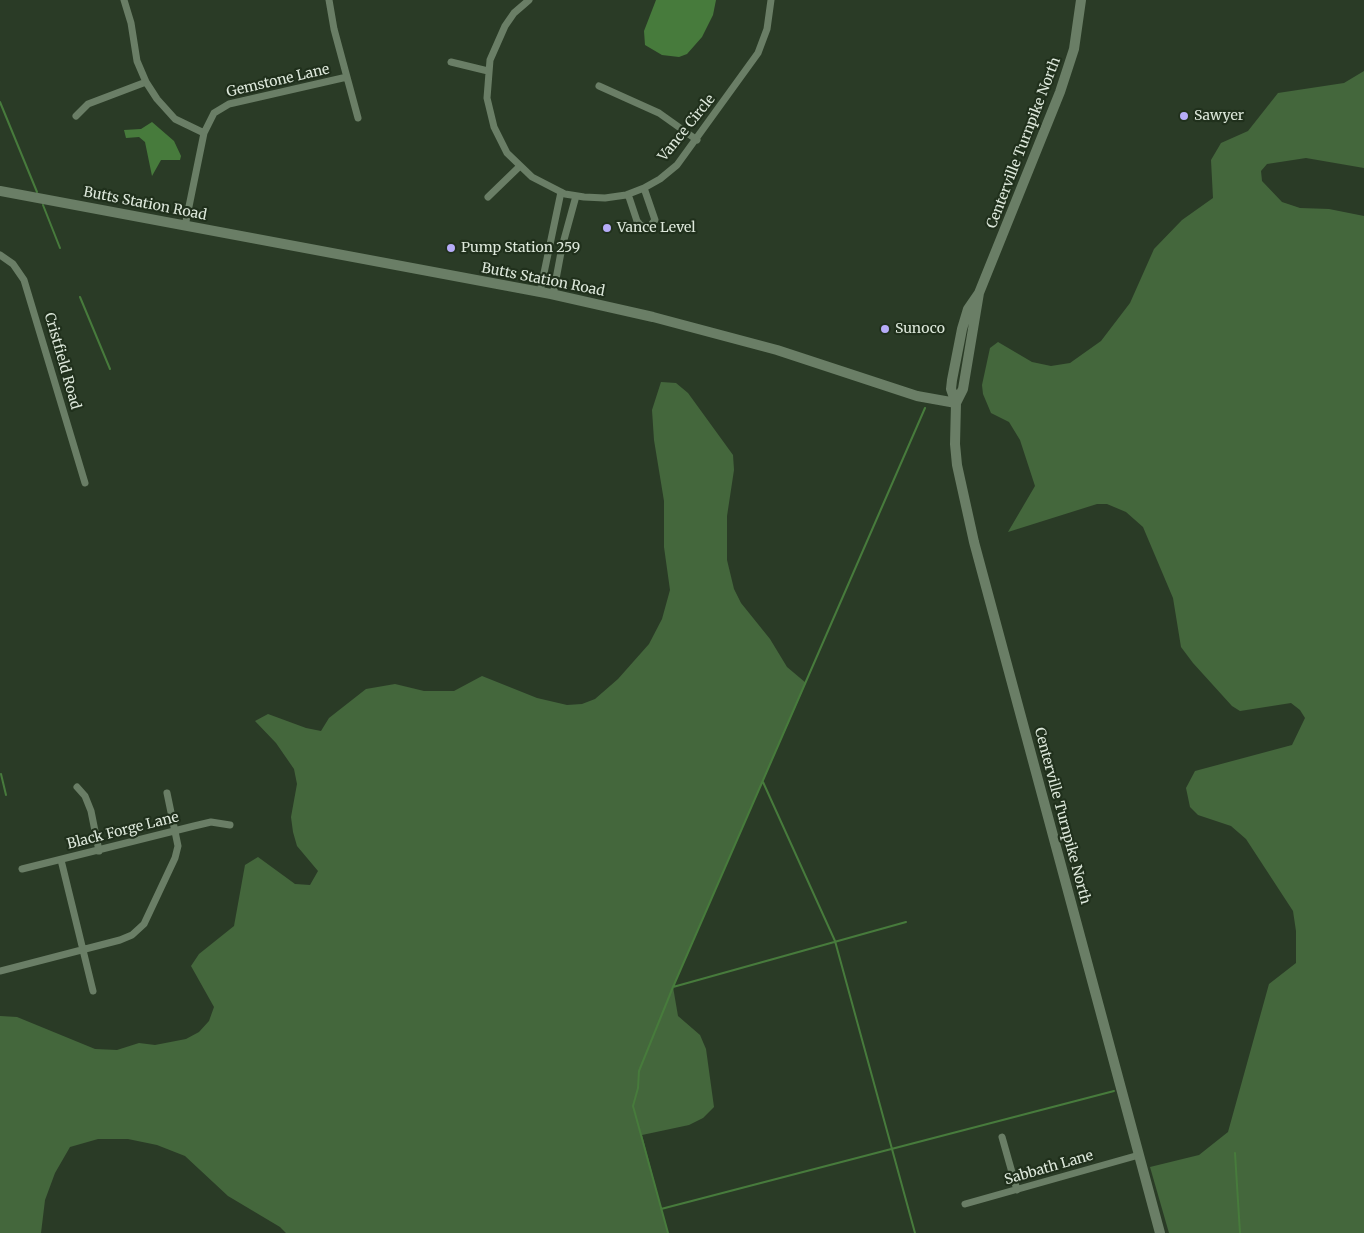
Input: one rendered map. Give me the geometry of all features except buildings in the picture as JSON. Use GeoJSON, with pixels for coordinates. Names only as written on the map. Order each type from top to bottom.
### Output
{"type":"FeatureCollection","features":[{"type":"Feature","properties":{"kind":"main road","name":"Centerville Turnpike North"},"geometry":{"type":"LineString","coordinates":[[1081,0],[1074,49],[1067,73],[979,293],[968,309],[954,363],[951,389],[956,402],[955,437],[958,465],[974,542],[1160,1233]]}},
{"type":"Feature","properties":{"kind":"main road","name":"Butts Station Road"},"geometry":{"type":"LineString","coordinates":[[0,191],[540,292],[718,333],[829,366],[917,396],[956,402]]}},
{"type":"Feature","properties":{"kind":"street"},"geometry":{"type":"LineString","coordinates":[[124,0],[131,23],[137,61],[146,82],[157,99],[175,119],[204,133]]}},
{"type":"Feature","properties":{"kind":"street"},"geometry":{"type":"LineString","coordinates":[[329,0],[358,118]]}},
{"type":"Feature","properties":{"kind":"street","name":"Vance Circle"},"geometry":{"type":"LineString","coordinates":[[525,1],[514,13],[493,49],[488,71],[487,98],[494,127],[507,153],[532,177],[561,192],[576,196],[605,198],[628,194],[644,188],[660,179],[677,164],[697,140],[758,53],[767,29],[771,0]]}},
{"type":"Feature","properties":{"kind":"street"},"geometry":{"type":"LineString","coordinates":[[451,62],[488,71]]}},
{"type":"Feature","properties":{"kind":"street","name":"Gemstone Lane"},"geometry":{"type":"LineString","coordinates":[[185,226],[204,133],[214,113],[229,104],[347,77]]}},
{"type":"Feature","properties":{"kind":"street"},"geometry":{"type":"LineString","coordinates":[[76,116],[88,104],[146,82]]}},
{"type":"Feature","properties":{"kind":"street"},"geometry":{"type":"LineString","coordinates":[[599,86],[659,113],[697,140]]}},
{"type":"Feature","properties":{"kind":"street"},"geometry":{"type":"LineString","coordinates":[[488,197],[520,166]]}},
{"type":"Feature","properties":{"kind":"street"},"geometry":{"type":"LineString","coordinates":[[628,194],[637,221],[641,226],[650,226],[655,220],[644,188]]}},
{"type":"Feature","properties":{"kind":"street"},"geometry":{"type":"LineString","coordinates":[[540,292],[561,192]]}},
{"type":"Feature","properties":{"kind":"street"},"geometry":{"type":"LineString","coordinates":[[553,295],[562,247],[576,196]]}},
{"type":"Feature","properties":{"kind":"street","name":"Cristfield Road"},"geometry":{"type":"LineString","coordinates":[[0,255],[13,264],[24,280],[85,483]]}},
{"type":"Feature","properties":{"kind":"street"},"geometry":{"type":"LineString","coordinates":[[76,787],[85,796],[91,811],[99,851]]}},
{"type":"Feature","properties":{"kind":"street"},"geometry":{"type":"LineString","coordinates":[[0,971],[132,936],[144,924],[175,858],[178,846],[168,793]]}},
{"type":"Feature","properties":{"kind":"street","name":"Black Forge Lane"},"geometry":{"type":"LineString","coordinates":[[22,869],[211,822],[230,825]]}},
{"type":"Feature","properties":{"kind":"street"},"geometry":{"type":"LineString","coordinates":[[61,860],[93,991]]}},
{"type":"Feature","properties":{"kind":"street"},"geometry":{"type":"LineString","coordinates":[[1002,1137],[1017,1190]]}},
{"type":"Feature","properties":{"kind":"street","name":"Sabbath Lane"},"geometry":{"type":"LineString","coordinates":[[965,1204],[1139,1155]]}},
{"type":"Feature","properties":{"kind":"shaded area"},"geometry":{"type":"Polygon","coordinates":[[[656,0],[716,0],[713,15],[702,37],[687,54],[679,57],[662,55],[645,45],[644,31],[656,0]]]}},
{"type":"Feature","properties":{"kind":"shaded area"},"geometry":{"type":"Polygon","coordinates":[[[1364,71],[1364,168],[1306,158],[1267,164],[1261,171],[1262,181],[1282,202],[1300,208],[1329,209],[1364,216],[1364,1233],[1169,1233],[1150,1167],[1199,1155],[1228,1132],[1269,984],[1296,963],[1296,931],[1293,911],[1246,839],[1231,826],[1198,815],[1190,807],[1186,788],[1195,771],[1292,745],[1305,718],[1300,710],[1291,703],[1240,711],[1232,706],[1193,663],[1181,647],[1173,598],[1143,527],[1126,512],[1107,504],[1097,504],[1008,532],[1035,486],[1020,440],[1009,422],[991,413],[983,394],[982,385],[990,348],[998,342],[1032,362],[1051,366],[1070,363],[1101,341],[1130,303],[1154,249],[1182,220],[1213,198],[1211,160],[1221,143],[1248,131],[1278,93],[1344,83],[1364,71]]]}},
{"type":"Feature","properties":{"kind":"shaded area"},"geometry":{"type":"Polygon","coordinates":[[[152,122],[174,141],[181,156],[180,160],[161,160],[152,176],[145,142],[139,137],[126,138],[124,130],[141,129],[152,122]]]}},
{"type":"Feature","properties":{"kind":"shaded area"},"geometry":{"type":"Polygon","coordinates":[[[661,382],[676,383],[688,393],[733,455],[734,470],[727,516],[727,560],[734,589],[741,603],[770,639],[787,667],[806,683],[673,987],[678,1016],[700,1035],[706,1049],[714,1107],[703,1118],[689,1125],[642,1135],[668,1233],[286,1233],[280,1227],[228,1196],[185,1156],[157,1145],[128,1139],[98,1139],[70,1147],[55,1173],[45,1200],[41,1233],[0,1233],[0,1016],[17,1017],[95,1049],[117,1050],[139,1043],[155,1045],[186,1039],[199,1032],[209,1021],[214,1007],[191,966],[199,954],[234,926],[245,865],[258,857],[295,884],[310,885],[318,871],[297,846],[293,832],[291,817],[297,784],[294,769],[276,743],[255,721],[268,714],[306,728],[321,731],[329,718],[366,689],[395,684],[424,691],[454,691],[482,676],[537,698],[567,705],[582,704],[595,699],[618,679],[649,644],[662,619],[670,590],[664,547],[664,501],[654,440],[652,410],[661,382]]]}},
{"type":"Feature","properties":{"kind":"waterway"},"geometry":{"type":"LineString","coordinates":[[0,102],[37,192]]}},
{"type":"Feature","properties":{"kind":"waterway"},"geometry":{"type":"LineString","coordinates":[[43,205],[60,248]]}},
{"type":"Feature","properties":{"kind":"waterway"},"geometry":{"type":"LineString","coordinates":[[80,297],[110,369]]}},
{"type":"Feature","properties":{"kind":"waterway"},"geometry":{"type":"LineString","coordinates":[[668,1233],[633,1106],[638,1088],[639,1071],[673,987],[925,408]]}},
{"type":"Feature","properties":{"kind":"waterway"},"geometry":{"type":"LineString","coordinates":[[1,774],[6,795]]}},
{"type":"Feature","properties":{"kind":"waterway"},"geometry":{"type":"LineString","coordinates":[[763,782],[835,941],[915,1233]]}},
{"type":"Feature","properties":{"kind":"waterway"},"geometry":{"type":"LineString","coordinates":[[673,987],[906,922]]}},
{"type":"Feature","properties":{"kind":"waterway"},"geometry":{"type":"LineString","coordinates":[[661,1209],[1114,1091]]}},
{"type":"Feature","properties":{"kind":"waterway"},"geometry":{"type":"LineString","coordinates":[[1235,1153],[1240,1233]]}},
{"type":"Feature","properties":{"kind":"place","name":"Sawyer"},"geometry":{"type":"Point","coordinates":[1184,116]}},
{"type":"Feature","properties":{"kind":"place","name":"Vance Level"},"geometry":{"type":"Point","coordinates":[607,228]}},
{"type":"Feature","properties":{"kind":"place","name":"Pump Station 259"},"geometry":{"type":"Point","coordinates":[451,248]}},
{"type":"Feature","properties":{"kind":"place","name":"Sunoco"},"geometry":{"type":"Point","coordinates":[885,329]}}]}
